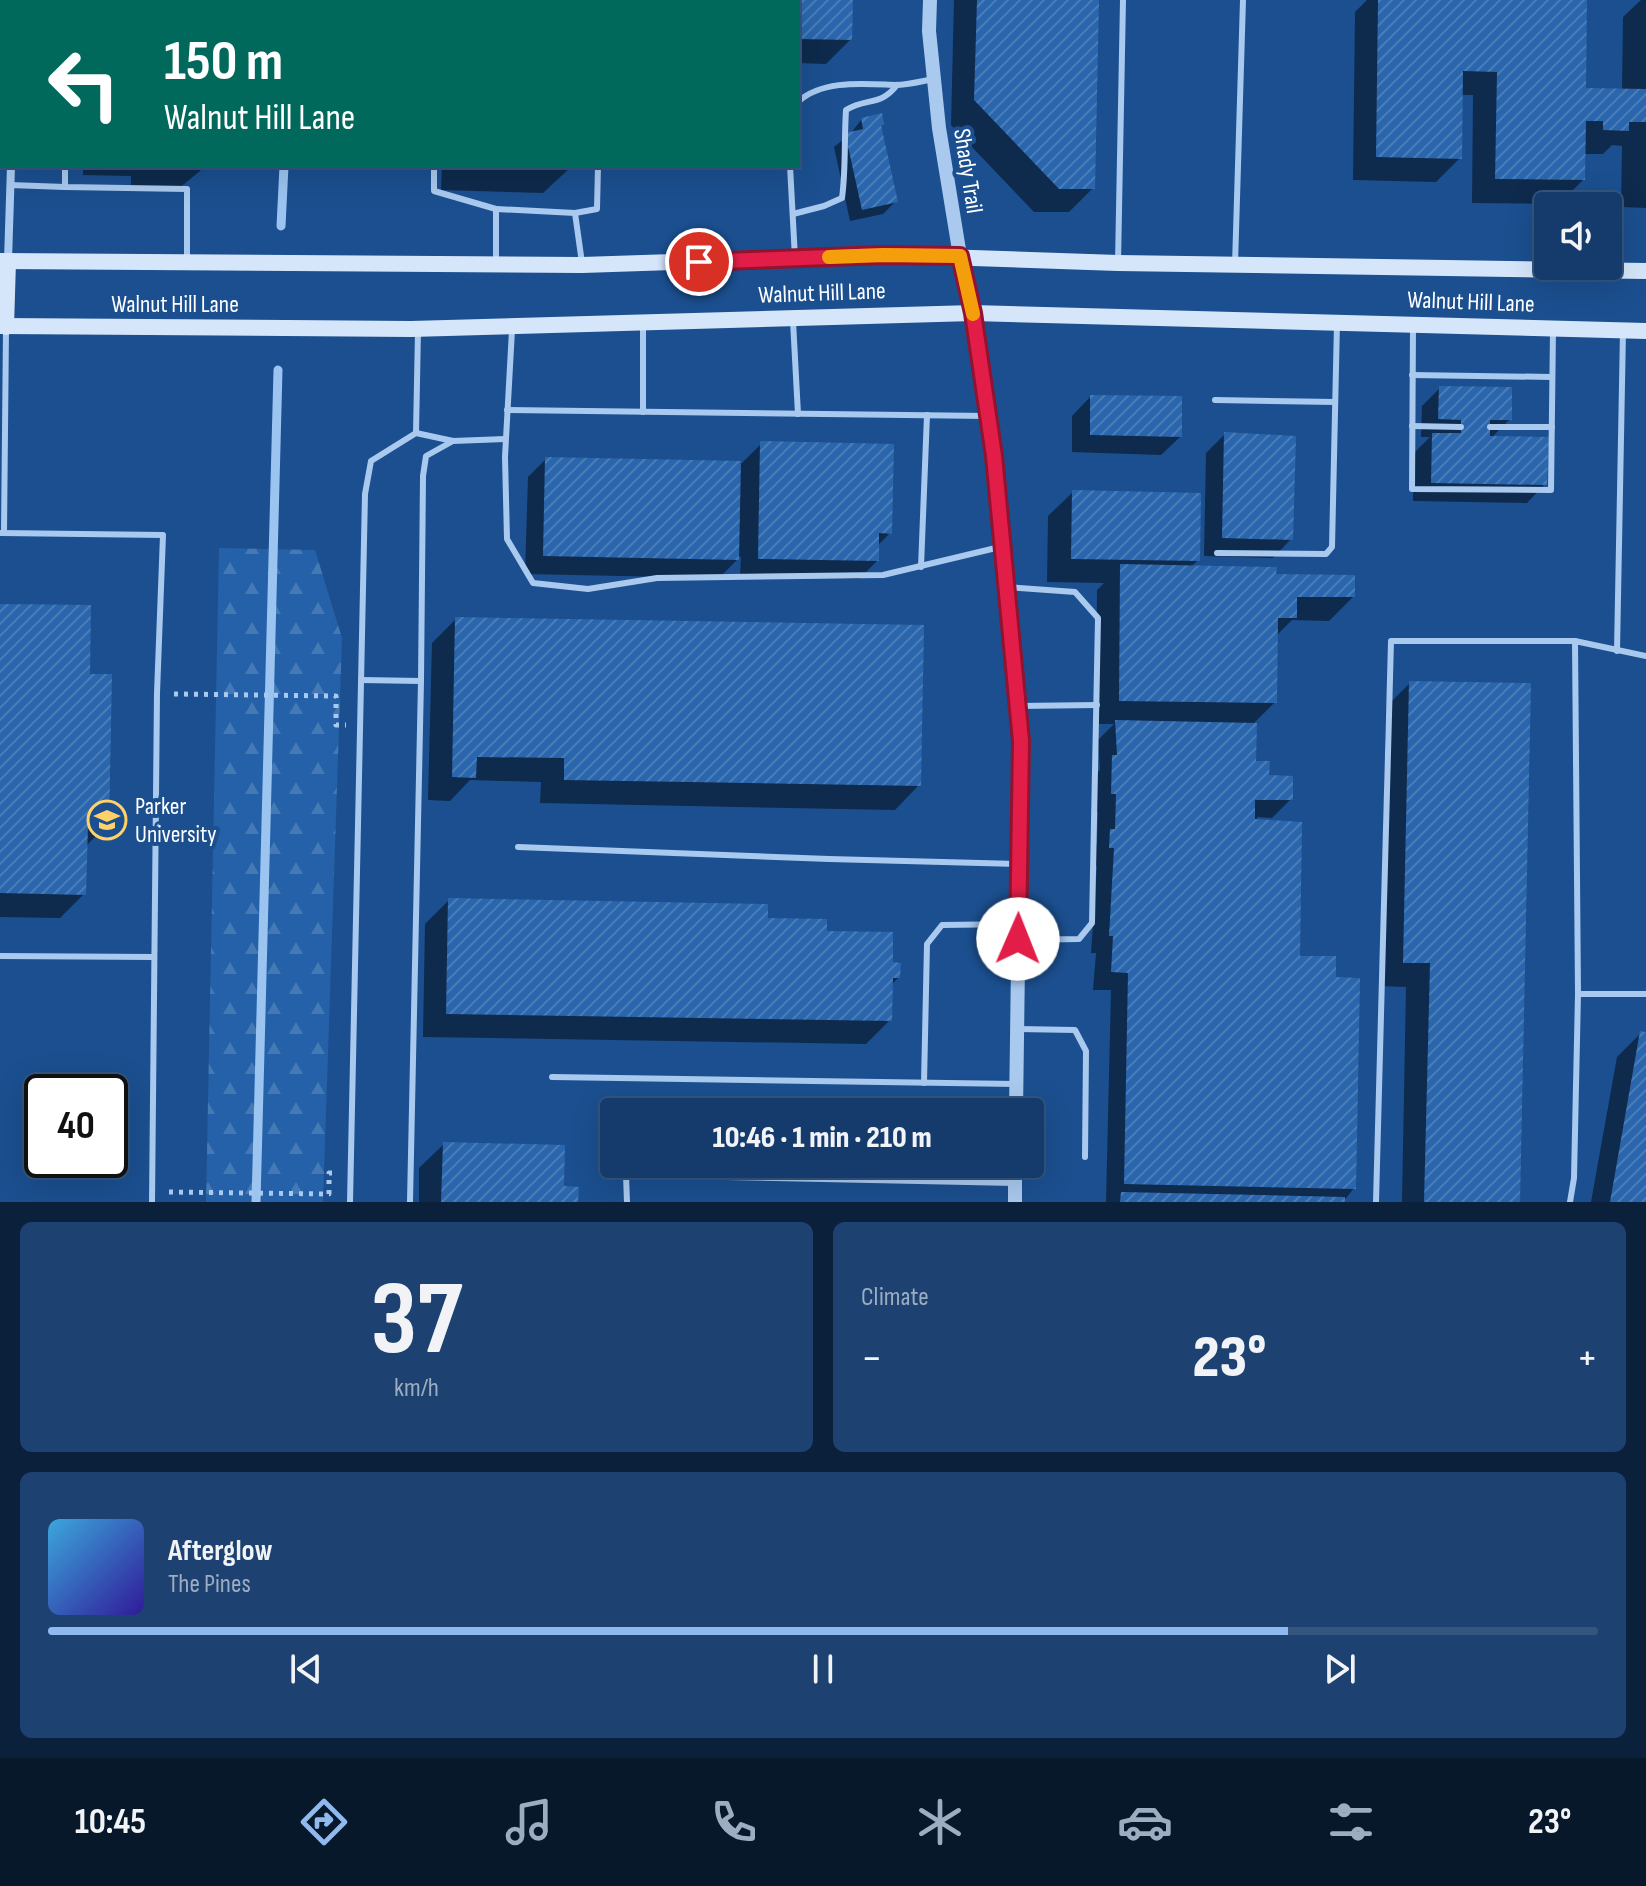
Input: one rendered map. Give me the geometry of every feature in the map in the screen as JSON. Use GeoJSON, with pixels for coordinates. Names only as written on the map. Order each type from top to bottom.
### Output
{"type":"FeatureCollection","features":[{"type":"Feature","properties":{"kind":"main road","name":"Walnut Hill Lane"},"geometry":{"type":"LineString","coordinates":[[4,261],[582,265],[884,255],[1118,263],[1646,271]]}},
{"type":"Feature","properties":{"kind":"main road"},"geometry":{"type":"LineString","coordinates":[[3,326],[4,261]]}},
{"type":"Feature","properties":{"kind":"main road","name":"Walnut Hill Lane"},"geometry":{"type":"LineString","coordinates":[[3,326],[418,328],[973,313],[1646,331]]}},
{"type":"Feature","properties":{"kind":"street","name":"Shady Trail"},"geometry":{"type":"LineString","coordinates":[[930,0],[929,31],[939,128],[960,256],[973,313],[988,416],[1021,741],[1016,1098]]}},
{"type":"Feature","properties":{"kind":"street"},"geometry":{"type":"LineString","coordinates":[[4,261],[11,168]]}},
{"type":"Feature","properties":{"kind":"street"},"geometry":{"type":"LineString","coordinates":[[1015,1178],[1015,1202]]}},
{"type":"Feature","properties":{"kind":"lane"},"geometry":{"type":"LineString","coordinates":[[1118,263],[1123,0]]}},
{"type":"Feature","properties":{"kind":"lane"},"geometry":{"type":"LineString","coordinates":[[1235,265],[1243,0]]}},
{"type":"Feature","properties":{"kind":"lane"},"geometry":{"type":"LineString","coordinates":[[800,100],[817,89],[881,82],[897,85],[934,79]]}},
{"type":"Feature","properties":{"kind":"lane"},"geometry":{"type":"LineString","coordinates":[[793,214],[842,198],[846,110],[855,104],[887,97],[897,85]]}},
{"type":"Feature","properties":{"kind":"lane"},"geometry":{"type":"LineString","coordinates":[[65,168],[65,187]]}},
{"type":"Feature","properties":{"kind":"lane"},"geometry":{"type":"LineString","coordinates":[[434,168],[434,191],[496,209],[575,213],[597,209],[598,168]]}},
{"type":"Feature","properties":{"kind":"lane"},"geometry":{"type":"LineString","coordinates":[[790,168],[795,259]]}},
{"type":"Feature","properties":{"kind":"lane"},"geometry":{"type":"LineString","coordinates":[[10,185],[187,189],[187,262]]}},
{"type":"Feature","properties":{"kind":"lane"},"geometry":{"type":"LineString","coordinates":[[496,209],[496,264]]}},
{"type":"Feature","properties":{"kind":"lane"},"geometry":{"type":"LineString","coordinates":[[575,213],[582,265]]}},
{"type":"Feature","properties":{"kind":"lane"},"geometry":{"type":"LineString","coordinates":[[792,318],[798,414]]}},
{"type":"Feature","properties":{"kind":"lane"},"geometry":{"type":"LineString","coordinates":[[643,322],[643,412]]}},
{"type":"Feature","properties":{"kind":"lane"},"geometry":{"type":"LineString","coordinates":[[1217,553],[1326,554],[1332,547],[1337,323]]}},
{"type":"Feature","properties":{"kind":"lane"},"geometry":{"type":"LineString","coordinates":[[1413,325],[1412,489],[1551,490],[1553,328]]}},
{"type":"Feature","properties":{"kind":"lane"},"geometry":{"type":"LineString","coordinates":[[3,326],[2,533],[163,535],[157,693],[152,1202]]}},
{"type":"Feature","properties":{"kind":"lane"},"geometry":{"type":"LineString","coordinates":[[512,326],[505,439],[507,539],[533,583],[588,589],[657,578],[883,575],[1003,546]]}},
{"type":"Feature","properties":{"kind":"lane"},"geometry":{"type":"LineString","coordinates":[[416,433],[418,328]]}},
{"type":"Feature","properties":{"kind":"lane"},"geometry":{"type":"LineString","coordinates":[[1617,651],[1623,330]]}},
{"type":"Feature","properties":{"kind":"lane"},"geometry":{"type":"LineString","coordinates":[[1412,375],[1552,377]]}},
{"type":"Feature","properties":{"kind":"lane"},"geometry":{"type":"LineString","coordinates":[[1449,376],[1449,386]]}},
{"type":"Feature","properties":{"kind":"lane"},"geometry":{"type":"LineString","coordinates":[[1476,376],[1476,386]]}},
{"type":"Feature","properties":{"kind":"lane"},"geometry":{"type":"LineString","coordinates":[[1503,376],[1503,387]]}},
{"type":"Feature","properties":{"kind":"lane"},"geometry":{"type":"LineString","coordinates":[[1215,400],[1335,402]]}},
{"type":"Feature","properties":{"kind":"lane"},"geometry":{"type":"LineString","coordinates":[[507,410],[988,416]]}},
{"type":"Feature","properties":{"kind":"lane"},"geometry":{"type":"LineString","coordinates":[[921,567],[927,415]]}},
{"type":"Feature","properties":{"kind":"lane"},"geometry":{"type":"LineString","coordinates":[[1412,426],[1448,423],[1461,427]]}},
{"type":"Feature","properties":{"kind":"lane"},"geometry":{"type":"LineString","coordinates":[[1490,427],[1504,423],[1552,427]]}},
{"type":"Feature","properties":{"kind":"lane"},"geometry":{"type":"LineString","coordinates":[[350,1202],[365,494],[371,461],[416,433],[453,441],[505,439]]}},
{"type":"Feature","properties":{"kind":"lane"},"geometry":{"type":"LineString","coordinates":[[410,1202],[423,476],[426,456],[453,441]]}},
{"type":"Feature","properties":{"kind":"lane"},"geometry":{"type":"LineString","coordinates":[[1007,587],[1075,592],[1098,618],[1092,923],[1079,939],[1018,939]]}},
{"type":"Feature","properties":{"kind":"lane"},"geometry":{"type":"LineString","coordinates":[[1376,1202],[1391,641],[1575,641],[1646,656]]}},
{"type":"Feature","properties":{"kind":"lane"},"geometry":{"type":"LineString","coordinates":[[1570,1202],[1574,1178],[1578,994],[1575,641]]}},
{"type":"Feature","properties":{"kind":"lane"},"geometry":{"type":"LineString","coordinates":[[361,680],[421,681]]}},
{"type":"Feature","properties":{"kind":"lane"},"geometry":{"type":"LineString","coordinates":[[1018,706],[1097,705]]}},
{"type":"Feature","properties":{"kind":"lane"},"geometry":{"type":"LineString","coordinates":[[518,847],[1019,864]]}},
{"type":"Feature","properties":{"kind":"lane"},"geometry":{"type":"LineString","coordinates":[[924,1083],[927,944],[942,925],[1018,924]]}},
{"type":"Feature","properties":{"kind":"lane"},"geometry":{"type":"LineString","coordinates":[[0,956],[154,957]]}},
{"type":"Feature","properties":{"kind":"lane"},"geometry":{"type":"LineString","coordinates":[[1578,994],[1646,994]]}},
{"type":"Feature","properties":{"kind":"lane"},"geometry":{"type":"LineString","coordinates":[[1018,1029],[1075,1030],[1086,1051],[1085,1157]]}},
{"type":"Feature","properties":{"kind":"lane"},"geometry":{"type":"LineString","coordinates":[[552,1077],[1016,1084]]}},
{"type":"Feature","properties":{"kind":"lane"},"geometry":{"type":"LineString","coordinates":[[627,1202],[626,1175],[1015,1183]]}},
{"type":"Feature","properties":{"kind":"path"},"geometry":{"type":"LineString","coordinates":[[157,693],[336,696],[336,721]]}},
{"type":"Feature","properties":{"kind":"path"},"geometry":{"type":"LineString","coordinates":[[186,1192],[329,1194],[329,1173]]}},
{"type":"Feature","properties":{"kind":"green space"},"geometry":{"type":"Polygon","coordinates":[[[219,548],[315,550],[342,638],[323,1202],[206,1202],[219,548]]]}},
{"type":"Feature","properties":{"kind":"building"},"geometry":{"type":"Polygon","coordinates":[[[800,0],[853,0],[852,40],[800,39],[800,0]]]}},
{"type":"Feature","properties":{"kind":"building"},"geometry":{"type":"Polygon","coordinates":[[[977,0],[1099,0],[1095,189],[1059,189],[974,100],[977,0]]]}},
{"type":"Feature","properties":{"kind":"building"},"geometry":{"type":"Polygon","coordinates":[[[1378,0],[1587,0],[1586,88],[1646,89],[1646,122],[1629,122],[1629,131],[1603,130],[1603,121],[1586,121],[1585,180],[1495,179],[1497,72],[1463,71],[1462,159],[1376,157],[1378,0]]]}},
{"type":"Feature","properties":{"kind":"building"},"geometry":{"type":"Polygon","coordinates":[[[882,113],[884,124],[881,125],[898,202],[862,210],[845,133],[863,129],[861,118],[882,113]]]}},
{"type":"Feature","properties":{"kind":"building"},"geometry":{"type":"Polygon","coordinates":[[[1439,386],[1512,387],[1512,420],[1490,420],[1490,436],[1549,437],[1547,485],[1431,483],[1432,433],[1461,433],[1461,420],[1438,419],[1439,386]]]}},
{"type":"Feature","properties":{"kind":"building"},"geometry":{"type":"Polygon","coordinates":[[[1090,395],[1182,396],[1182,437],[1090,435],[1090,395]]]}},
{"type":"Feature","properties":{"kind":"building"},"geometry":{"type":"Polygon","coordinates":[[[1224,432],[1296,436],[1293,540],[1222,538],[1224,432]]]}},
{"type":"Feature","properties":{"kind":"building"},"geometry":{"type":"Polygon","coordinates":[[[760,441],[894,444],[892,534],[879,533],[879,561],[758,559],[760,441]]]}},
{"type":"Feature","properties":{"kind":"building"},"geometry":{"type":"Polygon","coordinates":[[[545,457],[741,461],[739,560],[543,556],[545,457]]]}},
{"type":"Feature","properties":{"kind":"building"},"geometry":{"type":"Polygon","coordinates":[[[1072,490],[1201,493],[1200,561],[1071,559],[1072,490]]]}},
{"type":"Feature","properties":{"kind":"building"},"geometry":{"type":"Polygon","coordinates":[[[1120,564],[1277,567],[1276,574],[1355,575],[1355,597],[1297,597],[1297,618],[1278,618],[1277,703],[1119,701],[1120,564]]]}},
{"type":"Feature","properties":{"kind":"building"},"geometry":{"type":"Polygon","coordinates":[[[0,604],[91,605],[90,674],[112,674],[109,825],[88,825],[86,895],[0,893],[0,604]]]}},
{"type":"Feature","properties":{"kind":"building"},"geometry":{"type":"Polygon","coordinates":[[[455,617],[924,625],[921,786],[564,780],[564,758],[477,757],[476,778],[452,777],[455,617]]]}},
{"type":"Feature","properties":{"kind":"building"},"geometry":{"type":"Polygon","coordinates":[[[1409,681],[1531,683],[1520,1202],[1424,1202],[1430,963],[1403,963],[1409,681]]]}},
{"type":"Feature","properties":{"kind":"building"},"geometry":{"type":"Polygon","coordinates":[[[1115,720],[1257,723],[1256,761],[1270,761],[1269,775],[1293,776],[1293,800],[1255,800],[1255,819],[1302,822],[1300,956],[1336,956],[1336,977],[1360,978],[1356,1189],[1124,1184],[1128,973],[1111,972],[1113,936],[1109,936],[1114,848],[1109,848],[1110,829],[1115,829],[1116,794],[1111,794],[1112,755],[1117,755],[1115,720]]]}},
{"type":"Feature","properties":{"kind":"building"},"geometry":{"type":"Polygon","coordinates":[[[448,898],[768,904],[768,918],[827,919],[827,931],[893,932],[893,962],[901,963],[900,978],[893,978],[892,1021],[446,1014],[448,898]]]}},
{"type":"Feature","properties":{"kind":"building"},"geometry":{"type":"Polygon","coordinates":[[[1640,1031],[1646,1032],[1646,1202],[1610,1202],[1640,1031]]]}},
{"type":"Feature","properties":{"kind":"building"},"geometry":{"type":"Polygon","coordinates":[[[443,1142],[565,1145],[564,1186],[579,1187],[578,1202],[441,1202],[443,1142]]]}},
{"type":"Feature","properties":{"kind":"building"},"geometry":{"type":"Polygon","coordinates":[[[1121,1192],[1345,1197],[1345,1202],[1120,1202],[1121,1192]]]}},
{"type":"Feature","properties":{"kind":"waterway"},"geometry":{"type":"LineString","coordinates":[[281,226],[284,168]]}},
{"type":"Feature","properties":{"kind":"waterway"},"geometry":{"type":"LineString","coordinates":[[256,1202],[278,370]]}},
{"type":"Feature","properties":{"kind":"slow traffic"},"geometry":{"type":"LineString","coordinates":[[829,257],[960,256],[973,314]]}},
{"type":"Feature","properties":{"kind":"place","name":"Parker University"},"geometry":{"type":"Point","coordinates":[107,820]}},
{"type":"Feature","properties":{"kind":"route"},"geometry":{"type":"LineString","coordinates":[[699,262],[884,255],[960,256],[973,313],[994,456],[1021,741],[1018,939]]}}]}
